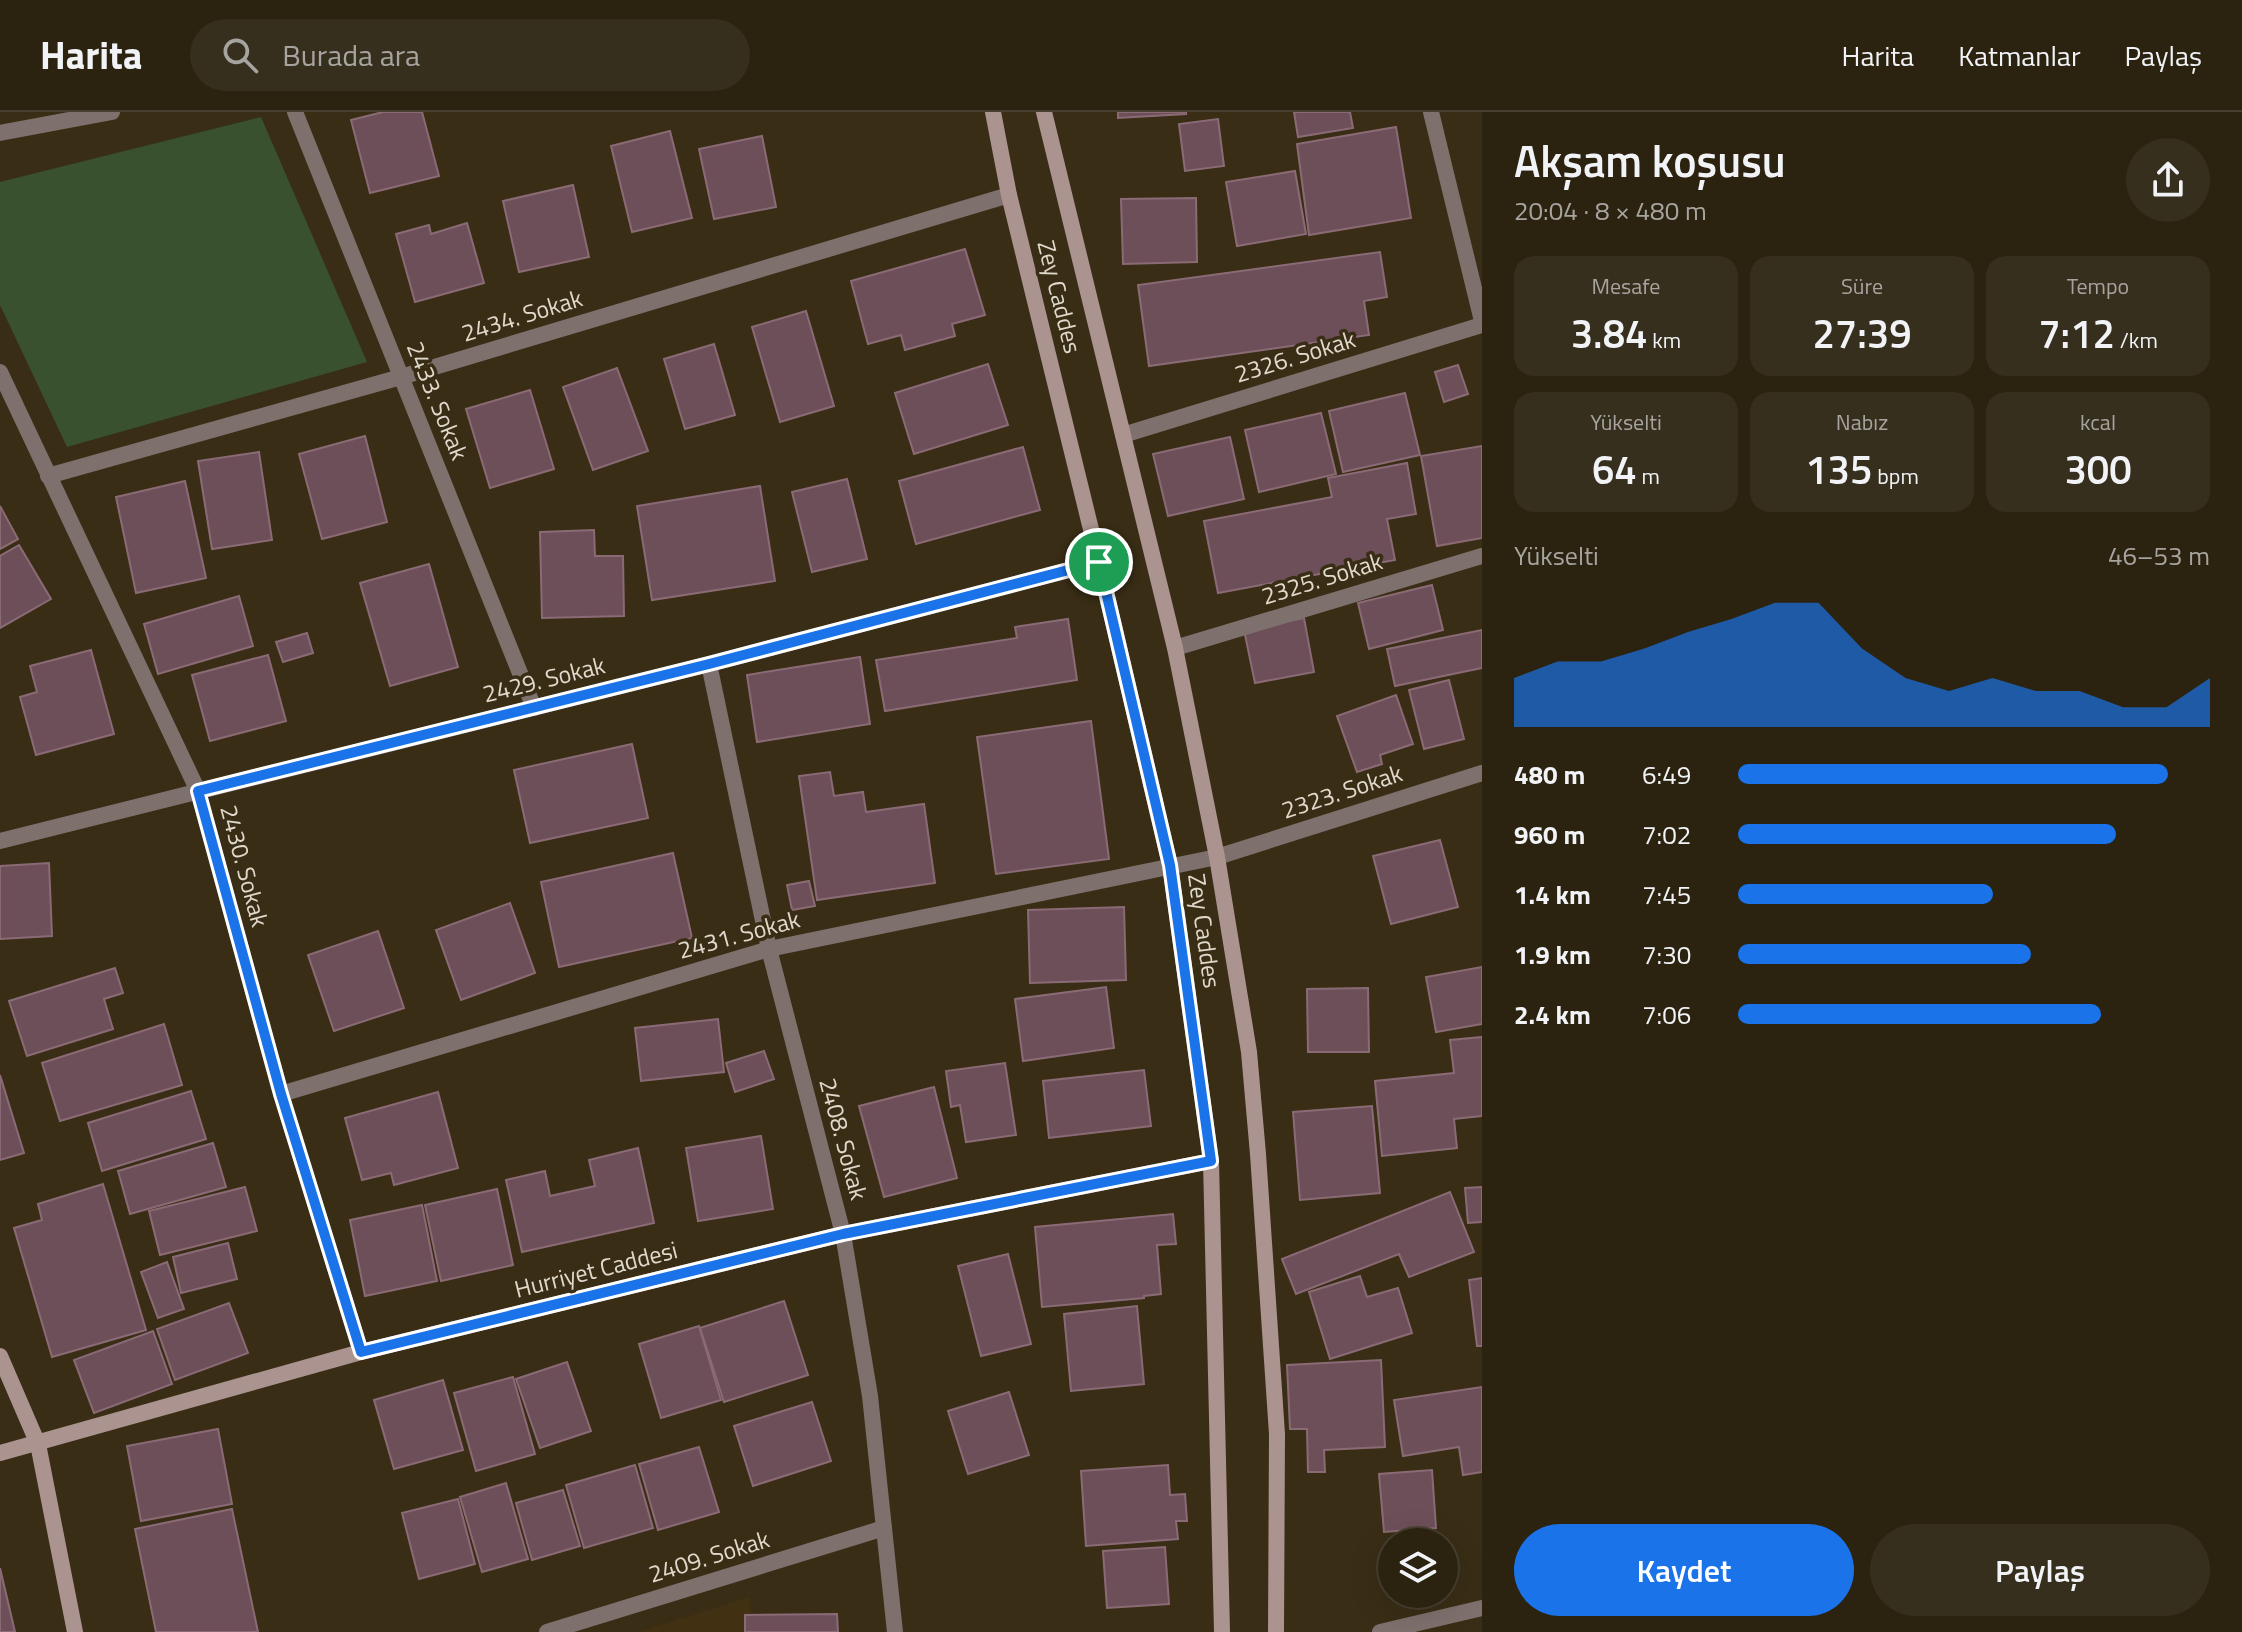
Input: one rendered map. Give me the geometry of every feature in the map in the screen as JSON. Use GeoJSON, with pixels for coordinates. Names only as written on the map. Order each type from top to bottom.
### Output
{"type":"FeatureCollection","features":[{"type":"Feature","properties":{"kind":"main road","name":"Zey Caddes"},"geometry":{"type":"LineString","coordinates":[[993,112],[1009,195],[1170,865],[1211,1161],[1222,1632]]}},
{"type":"Feature","properties":{"kind":"main road","name":"Zey Caddes"},"geometry":{"type":"LineString","coordinates":[[1044,112],[1175,648],[1217,857],[1249,1052],[1277,1434],[1276,1632]]}},
{"type":"Feature","properties":{"kind":"main road","name":"Hurriyet Caddesi"},"geometry":{"type":"LineString","coordinates":[[0,1453],[361,1352],[843,1234],[1211,1161]]}},
{"type":"Feature","properties":{"kind":"main road"},"geometry":{"type":"LineString","coordinates":[[0,1356],[38,1444],[75,1632]]}},
{"type":"Feature","properties":{"kind":"street"},"geometry":{"type":"LineString","coordinates":[[0,133],[112,112]]}},
{"type":"Feature","properties":{"kind":"street","name":"2433. Sokak"},"geometry":{"type":"LineString","coordinates":[[295,112],[534,708]]}},
{"type":"Feature","properties":{"kind":"street"},"geometry":{"type":"LineString","coordinates":[[1431,112],[1482,323]]}},
{"type":"Feature","properties":{"kind":"street","name":"2434. Sokak"},"geometry":{"type":"LineString","coordinates":[[48,476],[401,377],[1009,195]]}},
{"type":"Feature","properties":{"kind":"street","name":"2326. Sokak"},"geometry":{"type":"LineString","coordinates":[[1123,435],[1482,323]]}},
{"type":"Feature","properties":{"kind":"street","name":"2430. Sokak"},"geometry":{"type":"LineString","coordinates":[[0,372],[198,791],[281,1094],[361,1352]]}},
{"type":"Feature","properties":{"kind":"street","name":"2325. Sokak"},"geometry":{"type":"LineString","coordinates":[[1175,648],[1482,556]]}},
{"type":"Feature","properties":{"kind":"street","name":"2429. Sokak"},"geometry":{"type":"LineString","coordinates":[[0,841],[709,664],[1099,562]]}},
{"type":"Feature","properties":{"kind":"street","name":"2408. Sokak"},"geometry":{"type":"LineString","coordinates":[[709,664],[769,949],[843,1234],[870,1396],[895,1632]]}},
{"type":"Feature","properties":{"kind":"street","name":"2323. Sokak"},"geometry":{"type":"LineString","coordinates":[[1217,857],[1482,773]]}},
{"type":"Feature","properties":{"kind":"street","name":"2431. Sokak"},"geometry":{"type":"LineString","coordinates":[[281,1094],[769,949],[1217,857]]}},
{"type":"Feature","properties":{"kind":"street","name":"2409. Sokak"},"geometry":{"type":"LineString","coordinates":[[547,1632],[884,1528]]}},
{"type":"Feature","properties":{"kind":"street"},"geometry":{"type":"LineString","coordinates":[[1380,1632],[1482,1608]]}},
{"type":"Feature","properties":{"kind":"shaded area"},"geometry":{"type":"Polygon","coordinates":[[[749,1597],[754,1632],[639,1632],[749,1597]]]}},
{"type":"Feature","properties":{"kind":"green space"},"geometry":{"type":"Polygon","coordinates":[[[261,117],[367,362],[67,447],[0,305],[0,182],[261,117]]]}},
{"type":"Feature","properties":{"kind":"building"},"geometry":{"type":"Polygon","coordinates":[[[383,112],[422,112],[439,176],[370,193],[351,120],[383,112]]]}},
{"type":"Feature","properties":{"kind":"building"},"geometry":{"type":"Polygon","coordinates":[[[1118,112],[1186,112],[1186,114],[1118,118],[1118,112]]]}},
{"type":"Feature","properties":{"kind":"building"},"geometry":{"type":"Polygon","coordinates":[[[1294,112],[1350,112],[1353,128],[1298,137],[1294,112]]]}},
{"type":"Feature","properties":{"kind":"building"},"geometry":{"type":"Polygon","coordinates":[[[1218,119],[1224,166],[1185,171],[1179,124],[1218,119]]]}},
{"type":"Feature","properties":{"kind":"building"},"geometry":{"type":"Polygon","coordinates":[[[1396,127],[1411,218],[1309,235],[1297,144],[1396,127]]]}},
{"type":"Feature","properties":{"kind":"building"},"geometry":{"type":"Polygon","coordinates":[[[670,131],[692,218],[632,232],[611,146],[670,131]]]}},
{"type":"Feature","properties":{"kind":"building"},"geometry":{"type":"Polygon","coordinates":[[[762,136],[776,207],[714,219],[699,149],[762,136]]]}},
{"type":"Feature","properties":{"kind":"building"},"geometry":{"type":"Polygon","coordinates":[[[1295,171],[1306,234],[1237,246],[1226,182],[1295,171]]]}},
{"type":"Feature","properties":{"kind":"building"},"geometry":{"type":"Polygon","coordinates":[[[573,185],[589,257],[519,272],[503,201],[573,185]]]}},
{"type":"Feature","properties":{"kind":"building"},"geometry":{"type":"Polygon","coordinates":[[[1196,198],[1197,262],[1123,264],[1121,199],[1196,198]]]}},
{"type":"Feature","properties":{"kind":"building"},"geometry":{"type":"Polygon","coordinates":[[[467,223],[484,283],[415,302],[396,234],[429,225],[431,234],[467,223]]]}},
{"type":"Feature","properties":{"kind":"building"},"geometry":{"type":"Polygon","coordinates":[[[965,249],[985,315],[952,324],[955,336],[905,350],[901,335],[868,344],[851,281],[965,249]]]}},
{"type":"Feature","properties":{"kind":"building"},"geometry":{"type":"Polygon","coordinates":[[[1380,252],[1387,297],[1364,301],[1369,335],[1149,366],[1138,285],[1380,252]]]}},
{"type":"Feature","properties":{"kind":"building"},"geometry":{"type":"Polygon","coordinates":[[[806,311],[834,406],[780,422],[752,327],[806,311]]]}},
{"type":"Feature","properties":{"kind":"building"},"geometry":{"type":"Polygon","coordinates":[[[714,344],[735,415],[685,429],[664,359],[714,344]]]}},
{"type":"Feature","properties":{"kind":"building"},"geometry":{"type":"Polygon","coordinates":[[[988,364],[1008,425],[914,454],[895,393],[988,364]]]}},
{"type":"Feature","properties":{"kind":"building"},"geometry":{"type":"Polygon","coordinates":[[[1458,365],[1468,394],[1444,402],[1435,372],[1458,365]]]}},
{"type":"Feature","properties":{"kind":"building"},"geometry":{"type":"Polygon","coordinates":[[[617,368],[648,451],[593,470],[563,387],[617,368]]]}},
{"type":"Feature","properties":{"kind":"building"},"geometry":{"type":"Polygon","coordinates":[[[530,390],[554,469],[490,488],[466,409],[530,390]]]}},
{"type":"Feature","properties":{"kind":"building"},"geometry":{"type":"Polygon","coordinates":[[[1405,393],[1420,455],[1343,472],[1329,411],[1405,393]]]}},
{"type":"Feature","properties":{"kind":"building"},"geometry":{"type":"Polygon","coordinates":[[[1321,413],[1336,474],[1259,492],[1245,430],[1321,413]]]}},
{"type":"Feature","properties":{"kind":"building"},"geometry":{"type":"Polygon","coordinates":[[[365,436],[387,522],[322,539],[299,454],[365,436]]]}},
{"type":"Feature","properties":{"kind":"building"},"geometry":{"type":"Polygon","coordinates":[[[1230,437],[1244,499],[1168,516],[1153,454],[1230,437]]]}},
{"type":"Feature","properties":{"kind":"building"},"geometry":{"type":"Polygon","coordinates":[[[1482,446],[1482,538],[1437,546],[1421,456],[1482,446]]]}},
{"type":"Feature","properties":{"kind":"building"},"geometry":{"type":"Polygon","coordinates":[[[1023,447],[1040,510],[916,544],[899,481],[1023,447]]]}},
{"type":"Feature","properties":{"kind":"building"},"geometry":{"type":"Polygon","coordinates":[[[259,452],[272,540],[212,549],[198,461],[259,452]]]}},
{"type":"Feature","properties":{"kind":"building"},"geometry":{"type":"Polygon","coordinates":[[[1407,463],[1416,514],[1387,519],[1395,560],[1218,593],[1204,521],[1332,497],[1328,478],[1407,463]]]}},
{"type":"Feature","properties":{"kind":"building"},"geometry":{"type":"Polygon","coordinates":[[[847,479],[867,559],[812,572],[792,492],[847,479]]]}},
{"type":"Feature","properties":{"kind":"building"},"geometry":{"type":"Polygon","coordinates":[[[185,481],[206,578],[136,593],[116,497],[185,481]]]}},
{"type":"Feature","properties":{"kind":"building"},"geometry":{"type":"Polygon","coordinates":[[[760,486],[775,581],[652,600],[637,506],[760,486]]]}},
{"type":"Feature","properties":{"kind":"building"},"geometry":{"type":"Polygon","coordinates":[[[0,506],[18,539],[0,549],[0,506]]]}},
{"type":"Feature","properties":{"kind":"building"},"geometry":{"type":"Polygon","coordinates":[[[594,530],[595,556],[623,556],[624,616],[542,618],[540,532],[594,530]]]}},
{"type":"Feature","properties":{"kind":"building"},"geometry":{"type":"Polygon","coordinates":[[[19,545],[51,599],[0,628],[0,556],[19,545]]]}},
{"type":"Feature","properties":{"kind":"building"},"geometry":{"type":"Polygon","coordinates":[[[429,564],[458,667],[390,686],[360,583],[429,564]]]}},
{"type":"Feature","properties":{"kind":"building"},"geometry":{"type":"Polygon","coordinates":[[[1432,585],[1443,630],[1369,649],[1358,603],[1432,585]]]}},
{"type":"Feature","properties":{"kind":"building"},"geometry":{"type":"Polygon","coordinates":[[[239,596],[253,646],[158,674],[144,624],[239,596]]]}},
{"type":"Feature","properties":{"kind":"building"},"geometry":{"type":"Polygon","coordinates":[[[1304,618],[1314,672],[1255,683],[1244,630],[1304,618]]]}},
{"type":"Feature","properties":{"kind":"building"},"geometry":{"type":"Polygon","coordinates":[[[1068,619],[1077,680],[885,711],[876,660],[1017,638],[1015,627],[1068,619]]]}},
{"type":"Feature","properties":{"kind":"building"},"geometry":{"type":"Polygon","coordinates":[[[1482,630],[1482,668],[1395,686],[1387,649],[1482,630]]]}},
{"type":"Feature","properties":{"kind":"building"},"geometry":{"type":"Polygon","coordinates":[[[307,633],[313,653],[283,662],[276,642],[307,633]]]}},
{"type":"Feature","properties":{"kind":"building"},"geometry":{"type":"Polygon","coordinates":[[[91,650],[114,734],[36,755],[20,697],[37,692],[30,666],[91,650]]]}},
{"type":"Feature","properties":{"kind":"building"},"geometry":{"type":"Polygon","coordinates":[[[268,655],[286,721],[210,741],[192,675],[268,655]]]}},
{"type":"Feature","properties":{"kind":"building"},"geometry":{"type":"Polygon","coordinates":[[[860,657],[870,724],[757,742],[747,675],[860,657]]]}},
{"type":"Feature","properties":{"kind":"building"},"geometry":{"type":"Polygon","coordinates":[[[1449,680],[1464,739],[1424,749],[1409,690],[1449,680]]]}},
{"type":"Feature","properties":{"kind":"building"},"geometry":{"type":"Polygon","coordinates":[[[1396,695],[1413,744],[1380,755],[1382,764],[1357,772],[1337,716],[1396,695]]]}},
{"type":"Feature","properties":{"kind":"building"},"geometry":{"type":"Polygon","coordinates":[[[1091,721],[1109,859],[996,874],[977,737],[1091,721]]]}},
{"type":"Feature","properties":{"kind":"building"},"geometry":{"type":"Polygon","coordinates":[[[632,744],[648,818],[530,843],[514,770],[632,744]]]}},
{"type":"Feature","properties":{"kind":"building"},"geometry":{"type":"Polygon","coordinates":[[[830,772],[834,796],[863,792],[866,812],[924,804],[935,883],[817,900],[799,776],[830,772]]]}},
{"type":"Feature","properties":{"kind":"building"},"geometry":{"type":"Polygon","coordinates":[[[1440,840],[1458,907],[1391,924],[1373,856],[1440,840]]]}},
{"type":"Feature","properties":{"kind":"building"},"geometry":{"type":"Polygon","coordinates":[[[673,853],[692,938],[559,967],[541,882],[673,853]]]}},
{"type":"Feature","properties":{"kind":"building"},"geometry":{"type":"Polygon","coordinates":[[[49,863],[52,936],[0,939],[0,866],[49,863]]]}},
{"type":"Feature","properties":{"kind":"building"},"geometry":{"type":"Polygon","coordinates":[[[809,881],[815,906],[792,910],[787,885],[809,881]]]}},
{"type":"Feature","properties":{"kind":"building"},"geometry":{"type":"Polygon","coordinates":[[[510,903],[535,973],[461,1000],[436,930],[510,903]]]}},
{"type":"Feature","properties":{"kind":"building"},"geometry":{"type":"Polygon","coordinates":[[[1124,907],[1126,980],[1030,983],[1028,910],[1124,907]]]}},
{"type":"Feature","properties":{"kind":"building"},"geometry":{"type":"Polygon","coordinates":[[[378,931],[404,1008],[334,1031],[308,955],[378,931]]]}},
{"type":"Feature","properties":{"kind":"building"},"geometry":{"type":"Polygon","coordinates":[[[1482,967],[1482,1024],[1436,1032],[1426,977],[1482,967]]]}},
{"type":"Feature","properties":{"kind":"building"},"geometry":{"type":"Polygon","coordinates":[[[115,968],[123,993],[104,999],[113,1029],[27,1056],[9,1001],[115,968]]]}},
{"type":"Feature","properties":{"kind":"building"},"geometry":{"type":"Polygon","coordinates":[[[1106,987],[1114,1048],[1023,1061],[1015,999],[1106,987]]]}},
{"type":"Feature","properties":{"kind":"building"},"geometry":{"type":"Polygon","coordinates":[[[1368,988],[1369,1052],[1308,1052],[1307,989],[1368,988]]]}},
{"type":"Feature","properties":{"kind":"building"},"geometry":{"type":"Polygon","coordinates":[[[718,1019],[724,1072],[641,1081],[635,1028],[718,1019]]]}},
{"type":"Feature","properties":{"kind":"building"},"geometry":{"type":"Polygon","coordinates":[[[164,1024],[182,1085],[60,1121],[42,1063],[164,1024]]]}},
{"type":"Feature","properties":{"kind":"building"},"geometry":{"type":"Polygon","coordinates":[[[1482,1037],[1482,1116],[1454,1119],[1457,1148],[1382,1156],[1375,1081],[1454,1073],[1450,1040],[1482,1037]]]}},
{"type":"Feature","properties":{"kind":"building"},"geometry":{"type":"Polygon","coordinates":[[[764,1051],[774,1079],[735,1092],[726,1063],[764,1051]]]}},
{"type":"Feature","properties":{"kind":"building"},"geometry":{"type":"Polygon","coordinates":[[[1005,1063],[1016,1135],[966,1142],[960,1105],[951,1107],[946,1071],[1005,1063]]]}},
{"type":"Feature","properties":{"kind":"building"},"geometry":{"type":"Polygon","coordinates":[[[1144,1070],[1151,1126],[1049,1138],[1043,1081],[1144,1070]]]}},
{"type":"Feature","properties":{"kind":"building"},"geometry":{"type":"Polygon","coordinates":[[[0,1075],[24,1153],[0,1160],[0,1075]]]}},
{"type":"Feature","properties":{"kind":"building"},"geometry":{"type":"Polygon","coordinates":[[[934,1087],[957,1178],[884,1197],[859,1106],[934,1087]]]}},
{"type":"Feature","properties":{"kind":"building"},"geometry":{"type":"Polygon","coordinates":[[[191,1091],[206,1139],[102,1171],[88,1123],[191,1091]]]}},
{"type":"Feature","properties":{"kind":"building"},"geometry":{"type":"Polygon","coordinates":[[[438,1092],[458,1168],[394,1185],[391,1173],[362,1180],[345,1118],[438,1092]]]}},
{"type":"Feature","properties":{"kind":"building"},"geometry":{"type":"Polygon","coordinates":[[[1372,1106],[1380,1193],[1300,1200],[1293,1112],[1372,1106]]]}},
{"type":"Feature","properties":{"kind":"building"},"geometry":{"type":"Polygon","coordinates":[[[761,1136],[773,1209],[698,1221],[686,1148],[761,1136]]]}},
{"type":"Feature","properties":{"kind":"building"},"geometry":{"type":"Polygon","coordinates":[[[213,1143],[226,1187],[130,1214],[118,1171],[213,1143]]]}},
{"type":"Feature","properties":{"kind":"building"},"geometry":{"type":"Polygon","coordinates":[[[638,1148],[654,1223],[522,1252],[506,1180],[545,1171],[550,1196],[595,1186],[589,1160],[638,1148]]]}},
{"type":"Feature","properties":{"kind":"building"},"geometry":{"type":"Polygon","coordinates":[[[103,1184],[146,1330],[52,1357],[14,1228],[42,1220],[38,1204],[103,1184]]]}},
{"type":"Feature","properties":{"kind":"building"},"geometry":{"type":"Polygon","coordinates":[[[245,1187],[257,1231],[160,1255],[149,1211],[245,1187]]]}},
{"type":"Feature","properties":{"kind":"building"},"geometry":{"type":"Polygon","coordinates":[[[1482,1187],[1482,1222],[1468,1223],[1465,1188],[1482,1187]]]}},
{"type":"Feature","properties":{"kind":"building"},"geometry":{"type":"Polygon","coordinates":[[[497,1189],[513,1265],[441,1281],[425,1205],[497,1189]]]}},
{"type":"Feature","properties":{"kind":"building"},"geometry":{"type":"Polygon","coordinates":[[[1450,1192],[1474,1252],[1409,1277],[1399,1254],[1296,1294],[1282,1259],[1450,1192]]]}},
{"type":"Feature","properties":{"kind":"building"},"geometry":{"type":"Polygon","coordinates":[[[422,1205],[437,1281],[365,1296],[350,1220],[422,1205]]]}},
{"type":"Feature","properties":{"kind":"building"},"geometry":{"type":"Polygon","coordinates":[[[1173,1214],[1176,1244],[1157,1245],[1161,1294],[1042,1307],[1035,1227],[1173,1214]]]}},
{"type":"Feature","properties":{"kind":"building"},"geometry":{"type":"Polygon","coordinates":[[[228,1243],[237,1279],[181,1293],[173,1257],[228,1243]]]}},
{"type":"Feature","properties":{"kind":"building"},"geometry":{"type":"Polygon","coordinates":[[[1008,1254],[1031,1344],[981,1356],[958,1266],[1008,1254]]]}},
{"type":"Feature","properties":{"kind":"building"},"geometry":{"type":"Polygon","coordinates":[[[167,1262],[184,1309],[158,1318],[141,1272],[167,1262]]]}},
{"type":"Feature","properties":{"kind":"building"},"geometry":{"type":"Polygon","coordinates":[[[1360,1276],[1367,1297],[1398,1288],[1412,1333],[1330,1359],[1309,1292],[1360,1276]]]}},
{"type":"Feature","properties":{"kind":"building"},"geometry":{"type":"Polygon","coordinates":[[[1482,1278],[1482,1346],[1477,1346],[1469,1280],[1482,1278]]]}},
{"type":"Feature","properties":{"kind":"building"},"geometry":{"type":"Polygon","coordinates":[[[784,1301],[808,1375],[724,1402],[700,1328],[784,1301]]]}},
{"type":"Feature","properties":{"kind":"building"},"geometry":{"type":"Polygon","coordinates":[[[229,1303],[248,1353],[175,1380],[157,1329],[229,1303]]]}},
{"type":"Feature","properties":{"kind":"building"},"geometry":{"type":"Polygon","coordinates":[[[1137,1306],[1144,1384],[1071,1391],[1064,1314],[1137,1306]]]}},
{"type":"Feature","properties":{"kind":"building"},"geometry":{"type":"Polygon","coordinates":[[[699,1326],[721,1400],[661,1418],[639,1344],[699,1326]]]}},
{"type":"Feature","properties":{"kind":"building"},"geometry":{"type":"Polygon","coordinates":[[[153,1331],[172,1384],[94,1413],[74,1360],[153,1331]]]}},
{"type":"Feature","properties":{"kind":"building"},"geometry":{"type":"Polygon","coordinates":[[[1381,1360],[1385,1447],[1324,1450],[1325,1472],[1308,1472],[1307,1429],[1290,1429],[1287,1365],[1381,1360]]]}},
{"type":"Feature","properties":{"kind":"building"},"geometry":{"type":"Polygon","coordinates":[[[567,1362],[591,1431],[540,1448],[516,1379],[567,1362]]]}},
{"type":"Feature","properties":{"kind":"building"},"geometry":{"type":"Polygon","coordinates":[[[513,1377],[535,1454],[476,1471],[454,1393],[513,1377]]]}},
{"type":"Feature","properties":{"kind":"building"},"geometry":{"type":"Polygon","coordinates":[[[443,1380],[463,1450],[394,1469],[374,1400],[443,1380]]]}},
{"type":"Feature","properties":{"kind":"building"},"geometry":{"type":"Polygon","coordinates":[[[1482,1387],[1482,1472],[1463,1475],[1459,1447],[1403,1456],[1394,1400],[1482,1387]]]}},
{"type":"Feature","properties":{"kind":"building"},"geometry":{"type":"Polygon","coordinates":[[[1009,1392],[1029,1455],[968,1474],[948,1411],[1009,1392]]]}},
{"type":"Feature","properties":{"kind":"building"},"geometry":{"type":"Polygon","coordinates":[[[812,1402],[831,1461],[753,1486],[734,1426],[812,1402]]]}},
{"type":"Feature","properties":{"kind":"building"},"geometry":{"type":"Polygon","coordinates":[[[218,1429],[232,1504],[141,1521],[127,1446],[218,1429]]]}},
{"type":"Feature","properties":{"kind":"building"},"geometry":{"type":"Polygon","coordinates":[[[699,1447],[719,1512],[658,1530],[639,1464],[699,1447]]]}},
{"type":"Feature","properties":{"kind":"building"},"geometry":{"type":"Polygon","coordinates":[[[635,1465],[653,1528],[584,1548],[566,1485],[635,1465]]]}},
{"type":"Feature","properties":{"kind":"building"},"geometry":{"type":"Polygon","coordinates":[[[1168,1465],[1170,1495],[1185,1494],[1187,1521],[1176,1521],[1178,1539],[1086,1546],[1081,1471],[1168,1465]]]}},
{"type":"Feature","properties":{"kind":"building"},"geometry":{"type":"Polygon","coordinates":[[[1432,1470],[1436,1528],[1384,1528],[1379,1474],[1432,1470]]]}},
{"type":"Feature","properties":{"kind":"building"},"geometry":{"type":"Polygon","coordinates":[[[506,1483],[528,1559],[482,1572],[460,1497],[506,1483]]]}},
{"type":"Feature","properties":{"kind":"building"},"geometry":{"type":"Polygon","coordinates":[[[563,1490],[580,1546],[532,1560],[516,1503],[563,1490]]]}},
{"type":"Feature","properties":{"kind":"building"},"geometry":{"type":"Polygon","coordinates":[[[458,1499],[475,1564],[419,1579],[402,1513],[458,1499]]]}},
{"type":"Feature","properties":{"kind":"building"},"geometry":{"type":"Polygon","coordinates":[[[232,1509],[258,1632],[156,1632],[135,1529],[232,1509]]]}},
{"type":"Feature","properties":{"kind":"building"},"geometry":{"type":"Polygon","coordinates":[[[1165,1547],[1169,1604],[1107,1608],[1103,1551],[1165,1547]]]}},
{"type":"Feature","properties":{"kind":"building"},"geometry":{"type":"Polygon","coordinates":[[[0,1568],[15,1632],[0,1632],[0,1568]]]}},
{"type":"Feature","properties":{"kind":"building"},"geometry":{"type":"Polygon","coordinates":[[[837,1614],[838,1632],[745,1632],[745,1615],[837,1614]]]}},
{"type":"Feature","properties":{"kind":"route"},"geometry":{"type":"LineString","coordinates":[[1099,562],[1170,865],[1211,1161],[843,1234],[361,1352],[281,1094],[198,791],[709,664],[1099,562]]}}]}
